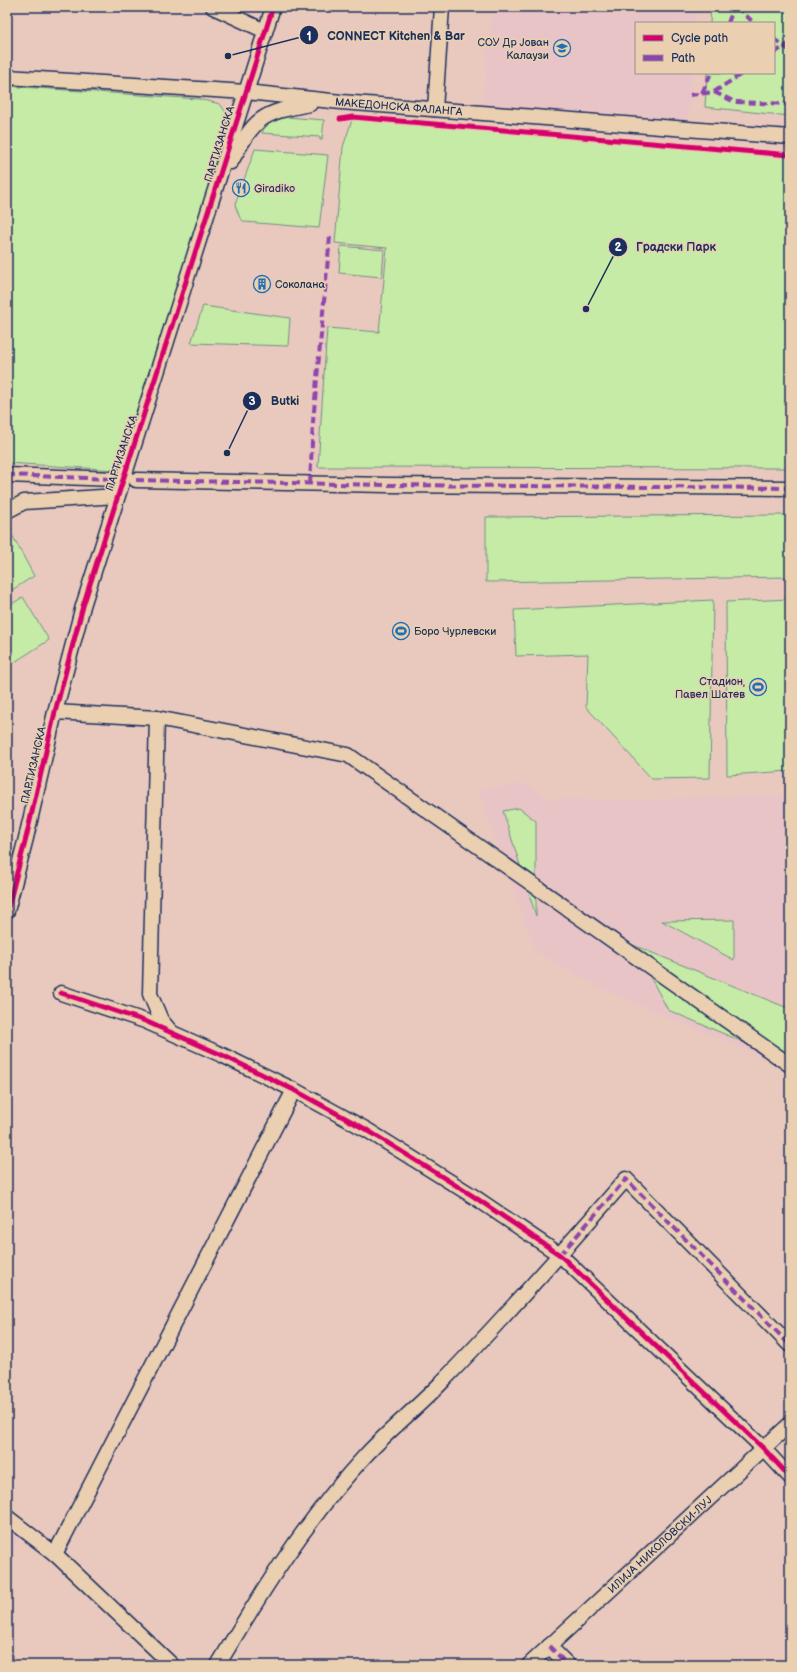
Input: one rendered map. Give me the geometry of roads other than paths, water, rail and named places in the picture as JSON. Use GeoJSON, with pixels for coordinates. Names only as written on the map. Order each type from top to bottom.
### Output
{"type":"FeatureCollection","features":[{"type":"Feature","properties":{"kind":"street"},"geometry":{"type":"LineString","coordinates":[[213,7],[265,31]]}},
{"type":"Feature","properties":{"kind":"street","name":"ПАРТИЗАНСКА"},"geometry":{"type":"LineString","coordinates":[[7,910],[26,838],[55,712],[83,606],[273,7]]}},
{"type":"Feature","properties":{"kind":"street"},"geometry":{"type":"LineString","coordinates":[[435,109],[442,7]]}},
{"type":"Feature","properties":{"kind":"street","name":"МАКЕДОНСКА ФАЛАНГА"},"geometry":{"type":"LineString","coordinates":[[7,77],[246,92],[325,101],[790,137]]}},
{"type":"Feature","properties":{"kind":"street"},"geometry":{"type":"LineString","coordinates":[[215,192],[247,132],[259,119],[281,109],[325,101]]}},
{"type":"Feature","properties":{"kind":"street"},"geometry":{"type":"LineString","coordinates":[[7,475],[114,479]]}},
{"type":"Feature","properties":{"kind":"street"},"geometry":{"type":"LineString","coordinates":[[136,480],[387,485],[790,488]]}},
{"type":"Feature","properties":{"kind":"street"},"geometry":{"type":"LineString","coordinates":[[7,511],[24,502],[117,496]]}},
{"type":"Feature","properties":{"kind":"street"},"geometry":{"type":"LineString","coordinates":[[55,712],[157,718],[348,755],[790,1065]]}},
{"type":"Feature","properties":{"kind":"street"},"geometry":{"type":"LineString","coordinates":[[157,718],[150,994],[161,1020],[173,1033]]}},
{"type":"Feature","properties":{"kind":"street"},"geometry":{"type":"LineString","coordinates":[[61,993],[145,1021],[222,1055],[294,1090],[367,1130],[467,1192],[560,1255],[763,1448],[790,1477]]}},
{"type":"Feature","properties":{"kind":"street"},"geometry":{"type":"LineString","coordinates":[[55,1554],[294,1090]]}},
{"type":"Feature","properties":{"kind":"street"},"geometry":{"type":"LineString","coordinates":[[218,1665],[240,1627],[301,1535],[365,1455],[441,1384],[560,1255],[626,1178],[790,1345]]}},
{"type":"Feature","properties":{"kind":"street","name":"ИЛИЈА НИКОЛОВСКИ-ЛУЈ"},"geometry":{"type":"LineString","coordinates":[[528,1665],[790,1424]]}},
{"type":"Feature","properties":{"kind":"street"},"geometry":{"type":"LineString","coordinates":[[7,1517],[55,1554],[172,1665]]}},
{"type":"Feature","properties":{"kind":"street"},"geometry":{"type":"LineString","coordinates":[[549,1646],[568,1665]]}},
{"type":"Feature","properties":{"kind":"place","name":"СОУ Др Јован Калаузи"},"geometry":{"type":"Point","coordinates":[562,48]}},
{"type":"Feature","properties":{"kind":"place","name":"CONNECT Kitchen & Bar"},"geometry":{"type":"Point","coordinates":[228,56]}},
{"type":"Feature","properties":{"kind":"place","name":"Giradiko"},"geometry":{"type":"Point","coordinates":[241,188]}},
{"type":"Feature","properties":{"kind":"place","name":"Соколана"},"geometry":{"type":"Point","coordinates":[262,284]}},
{"type":"Feature","properties":{"kind":"place","name":"Градски Парк"},"geometry":{"type":"Point","coordinates":[586,309]}},
{"type":"Feature","properties":{"kind":"place","name":"Butki"},"geometry":{"type":"Point","coordinates":[227,453]}},
{"type":"Feature","properties":{"kind":"place","name":"Боро Чурлевски"},"geometry":{"type":"Point","coordinates":[401,631]}},
{"type":"Feature","properties":{"kind":"place","name":"Стадион, Павел Шатев"},"geometry":{"type":"Point","coordinates":[758,687]}}]}
